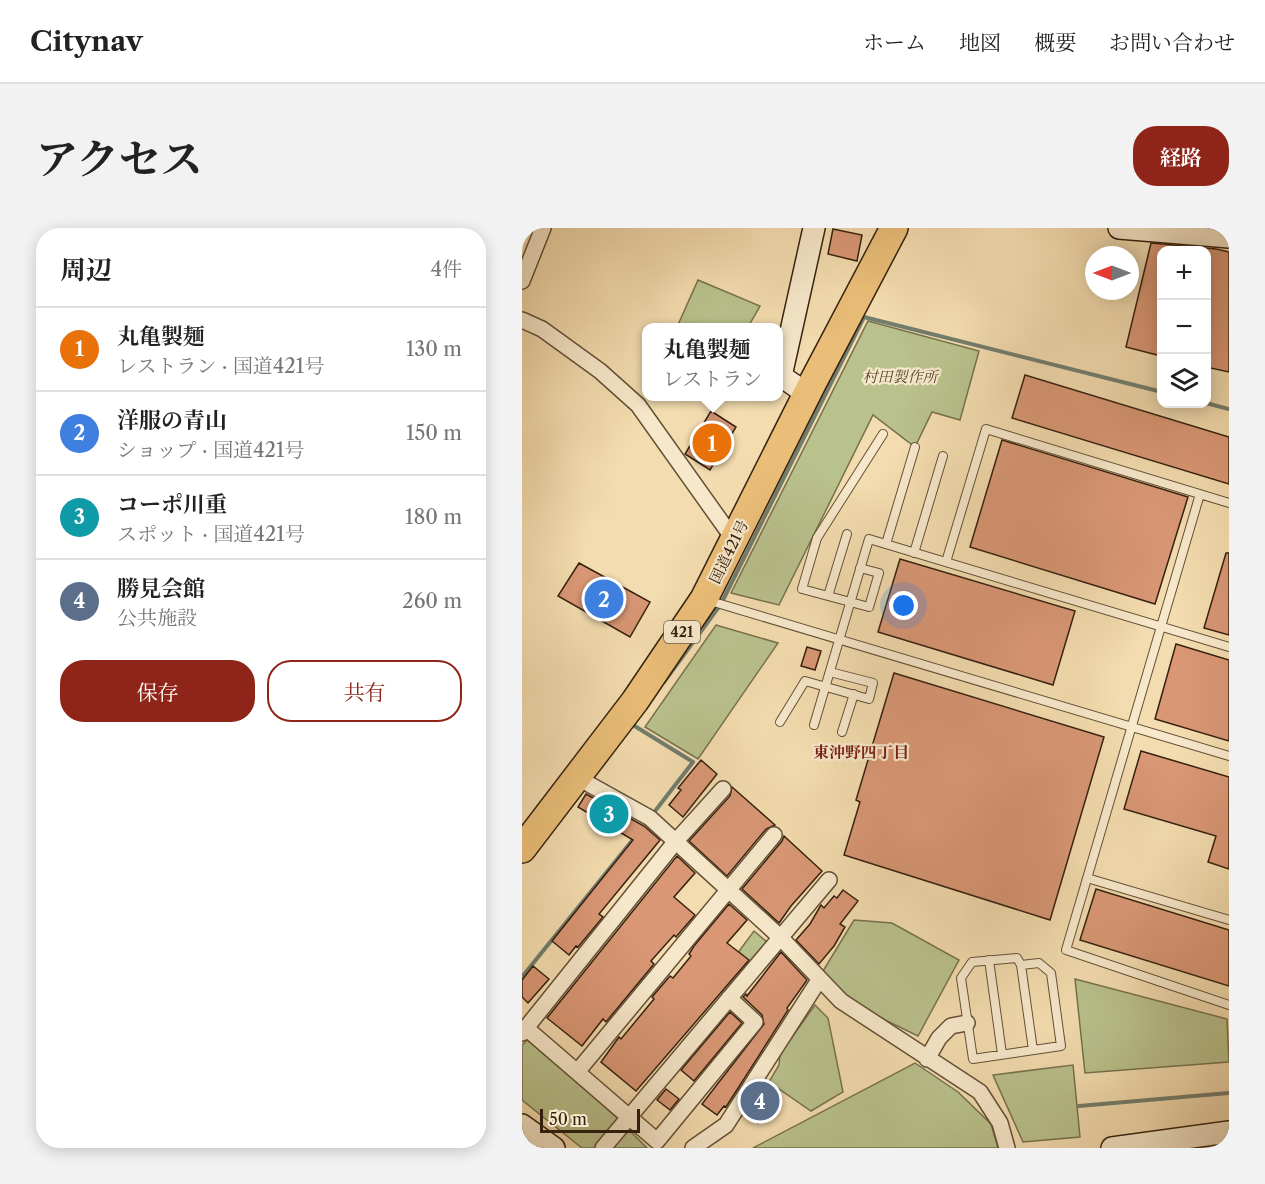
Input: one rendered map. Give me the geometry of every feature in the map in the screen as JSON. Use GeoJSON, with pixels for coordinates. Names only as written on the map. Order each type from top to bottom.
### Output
{"type":"FeatureCollection","features":[{"type":"Feature","properties":{"kind":"highway","name":"国道421号"},"geometry":{"type":"LineString","coordinates":[[522,849],[635,701],[704,599],[894,228]]}},
{"type":"Feature","properties":{"kind":"street"},"geometry":{"type":"LineString","coordinates":[[522,281],[543,228]]}},
{"type":"Feature","properties":{"kind":"street"},"geometry":{"type":"LineString","coordinates":[[783,367],[814,228]]}},
{"type":"Feature","properties":{"kind":"street"},"geometry":{"type":"LineString","coordinates":[[1119,228],[1181,230],[1229,237]]}},
{"type":"Feature","properties":{"kind":"street"},"geometry":{"type":"LineString","coordinates":[[522,320],[542,329],[600,371],[638,405],[727,530],[739,530]]}},
{"type":"Feature","properties":{"kind":"street"},"geometry":{"type":"LineString","coordinates":[[783,377],[807,394]]}},
{"type":"Feature","properties":{"kind":"street"},"geometry":{"type":"LineString","coordinates":[[578,778],[650,818],[780,937],[840,1001],[980,1092],[1000,1123],[1007,1148]]}},
{"type":"Feature","properties":{"kind":"street"},"geometry":{"type":"LineString","coordinates":[[723,789],[676,841],[524,1030],[577,1072],[657,1142],[755,1022],[729,998]]}},
{"type":"Feature","properties":{"kind":"street"},"geometry":{"type":"LineString","coordinates":[[577,1072],[774,835]]}},
{"type":"Feature","properties":{"kind":"street"},"geometry":{"type":"LineString","coordinates":[[603,1148],[829,880]]}},
{"type":"Feature","properties":{"kind":"street"},"geometry":{"type":"LineString","coordinates":[[693,1148],[726,1125],[819,980]]}},
{"type":"Feature","properties":{"kind":"street"},"geometry":{"type":"LineString","coordinates":[[927,1059],[939,1038],[951,1026],[967,1023]]}},
{"type":"Feature","properties":{"kind":"street"},"geometry":{"type":"LineString","coordinates":[[522,1125],[542,1145]]}},
{"type":"Feature","properties":{"kind":"street"},"geometry":{"type":"LineString","coordinates":[[1112,1148],[1218,1138]]}},
{"type":"Feature","properties":{"kind":"lane"},"geometry":{"type":"LineString","coordinates":[[946,562],[986,429],[1229,503]]}},
{"type":"Feature","properties":{"kind":"lane"},"geometry":{"type":"LineString","coordinates":[[860,568],[879,573],[869,607],[802,589],[817,538],[883,434]]}},
{"type":"Feature","properties":{"kind":"lane"},"geometry":{"type":"LineString","coordinates":[[886,544],[915,447]]}},
{"type":"Feature","properties":{"kind":"lane"},"geometry":{"type":"LineString","coordinates":[[914,553],[943,456]]}},
{"type":"Feature","properties":{"kind":"lane"},"geometry":{"type":"LineString","coordinates":[[1200,495],[1066,950],[1229,1005]]}},
{"type":"Feature","properties":{"kind":"lane"},"geometry":{"type":"LineString","coordinates":[[828,596],[847,534]]}},
{"type":"Feature","properties":{"kind":"lane"},"geometry":{"type":"LineString","coordinates":[[814,725],[869,539],[1229,647]]}},
{"type":"Feature","properties":{"kind":"lane"},"geometry":{"type":"LineString","coordinates":[[704,599],[1229,756]]}},
{"type":"Feature","properties":{"kind":"lane"},"geometry":{"type":"LineString","coordinates":[[780,722],[805,681],[869,699],[873,684],[830,672]]}},
{"type":"Feature","properties":{"kind":"lane"},"geometry":{"type":"LineString","coordinates":[[842,732],[854,694]]}},
{"type":"Feature","properties":{"kind":"lane"},"geometry":{"type":"LineString","coordinates":[[1087,878],[1229,920]]}},
{"type":"Feature","properties":{"kind":"lane"},"geometry":{"type":"LineString","coordinates":[[1021,965],[1040,963],[1051,973],[1061,1046],[973,1059],[967,1023],[961,978],[972,962],[1017,958],[1021,965],[1033,1050]]}},
{"type":"Feature","properties":{"kind":"lane"},"geometry":{"type":"LineString","coordinates":[[989,960],[1002,1054]]}},
{"type":"Feature","properties":{"kind":"green space"},"geometry":{"type":"Polygon","coordinates":[[[698,280],[760,306],[750,323],[679,323],[698,280]]]}},
{"type":"Feature","properties":{"kind":"green space","name":"村田製作所"},"geometry":{"type":"Polygon","coordinates":[[[868,321],[979,351],[960,420],[932,412],[915,447],[873,415],[779,605],[731,593],[868,321]]]}},
{"type":"Feature","properties":{"kind":"green space"},"geometry":{"type":"Polygon","coordinates":[[[716,625],[778,643],[698,759],[645,727],[716,625]]]}},
{"type":"Feature","properties":{"kind":"green space"},"geometry":{"type":"Polygon","coordinates":[[[854,920],[892,923],[959,960],[918,1036],[842,999],[820,976],[854,920]]]}},
{"type":"Feature","properties":{"kind":"green space"},"geometry":{"type":"Polygon","coordinates":[[[754,931],[768,943],[751,968],[737,954],[754,931]]]}},
{"type":"Feature","properties":{"kind":"green space"},"geometry":{"type":"Polygon","coordinates":[[[1075,979],[1227,1019],[1229,1062],[1085,1073],[1075,979]]]}},
{"type":"Feature","properties":{"kind":"green space"},"geometry":{"type":"Polygon","coordinates":[[[815,1005],[828,1018],[843,1092],[811,1111],[769,1082],[779,1065],[780,1054],[815,1005]]]}},
{"type":"Feature","properties":{"kind":"green space"},"geometry":{"type":"Polygon","coordinates":[[[528,1039],[615,1116],[647,1148],[582,1148],[522,1100],[522,1045],[528,1039]]]}},
{"type":"Feature","properties":{"kind":"green space"},"geometry":{"type":"Polygon","coordinates":[[[915,1063],[958,1092],[991,1124],[998,1148],[753,1148],[915,1063]]]}},
{"type":"Feature","properties":{"kind":"green space"},"geometry":{"type":"Polygon","coordinates":[[[1073,1065],[1080,1137],[1023,1142],[993,1075],[1073,1065]]]}},
{"type":"Feature","properties":{"kind":"building"},"geometry":{"type":"Polygon","coordinates":[[[833,229],[862,235],[857,261],[828,254],[833,229]]]}},
{"type":"Feature","properties":{"kind":"building"},"geometry":{"type":"Polygon","coordinates":[[[1151,243],[1184,246],[1157,246],[1157,355],[1126,347],[1151,243]]]}},
{"type":"Feature","properties":{"kind":"building"},"geometry":{"type":"Polygon","coordinates":[[[1211,249],[1229,252],[1229,372],[1211,368],[1211,249]]]}},
{"type":"Feature","properties":{"kind":"building"},"geometry":{"type":"Polygon","coordinates":[[[1025,375],[1229,437],[1229,484],[1012,418],[1025,375]]]}},
{"type":"Feature","properties":{"kind":"building"},"geometry":{"type":"Polygon","coordinates":[[[711,411],[736,427],[710,470],[685,454],[711,411]]]}},
{"type":"Feature","properties":{"kind":"building"},"geometry":{"type":"Polygon","coordinates":[[[1002,440],[1188,497],[1155,604],[970,547],[1002,440]]]}},
{"type":"Feature","properties":{"kind":"building"},"geometry":{"type":"Polygon","coordinates":[[[1226,553],[1229,553],[1229,635],[1204,628],[1226,553]]]}},
{"type":"Feature","properties":{"kind":"building"},"geometry":{"type":"Polygon","coordinates":[[[900,559],[1075,611],[1053,685],[878,632],[900,559]]]}},
{"type":"Feature","properties":{"kind":"building"},"geometry":{"type":"Polygon","coordinates":[[[579,563],[650,602],[630,637],[558,596],[579,563]]]}},
{"type":"Feature","properties":{"kind":"building"},"geometry":{"type":"Polygon","coordinates":[[[1176,644],[1229,660],[1229,741],[1155,719],[1176,644]]]}},
{"type":"Feature","properties":{"kind":"building"},"geometry":{"type":"Polygon","coordinates":[[[807,647],[821,651],[815,670],[801,666],[807,647]]]}},
{"type":"Feature","properties":{"kind":"building"},"geometry":{"type":"Polygon","coordinates":[[[894,673],[1104,737],[1050,920],[844,855],[860,802],[856,800],[894,673]]]}},
{"type":"Feature","properties":{"kind":"building"},"geometry":{"type":"Polygon","coordinates":[[[1141,751],[1229,777],[1229,869],[1208,862],[1216,836],[1124,809],[1141,751]]]}},
{"type":"Feature","properties":{"kind":"building"},"geometry":{"type":"Polygon","coordinates":[[[701,760],[717,774],[683,817],[669,805],[681,790],[678,788],[701,760]]]}},
{"type":"Feature","properties":{"kind":"building"},"geometry":{"type":"Polygon","coordinates":[[[732,787],[775,825],[766,829],[727,876],[689,841],[730,796],[732,787]]]}},
{"type":"Feature","properties":{"kind":"building"},"geometry":{"type":"Polygon","coordinates":[[[586,794],[644,826],[660,840],[599,914],[603,917],[569,955],[552,941],[633,840],[578,807],[586,794]]]}},
{"type":"Feature","properties":{"kind":"building"},"geometry":{"type":"Polygon","coordinates":[[[784,836],[822,871],[779,923],[742,889],[784,836]]]}},
{"type":"Feature","properties":{"kind":"building"},"geometry":{"type":"Polygon","coordinates":[[[677,856],[695,873],[674,897],[695,915],[651,961],[654,964],[606,1022],[603,1019],[582,1046],[547,1018],[677,856]]]}},
{"type":"Feature","properties":{"kind":"building"},"geometry":{"type":"Polygon","coordinates":[[[1096,889],[1229,930],[1229,986],[1080,940],[1096,889]]]}},
{"type":"Feature","properties":{"kind":"building"},"geometry":{"type":"Polygon","coordinates":[[[843,890],[858,901],[840,924],[845,927],[834,946],[819,964],[796,940],[810,924],[821,905],[824,908],[834,896],[837,898],[843,890]]]}},
{"type":"Feature","properties":{"kind":"building"},"geometry":{"type":"Polygon","coordinates":[[[729,904],[747,920],[727,943],[749,960],[636,1091],[601,1062],[619,1037],[621,1039],[654,999],[652,997],[670,976],[673,978],[691,956],[689,954],[694,946],[729,904]]]}},
{"type":"Feature","properties":{"kind":"building"},"geometry":{"type":"Polygon","coordinates":[[[781,952],[807,980],[787,1008],[788,1010],[726,1107],[724,1106],[717,1115],[702,1104],[764,1024],[762,1015],[743,997],[746,994],[747,996],[781,952]]]}},
{"type":"Feature","properties":{"kind":"building"},"geometry":{"type":"Polygon","coordinates":[[[533,966],[549,979],[528,1003],[522,997],[522,980],[533,966]]]}},
{"type":"Feature","properties":{"kind":"building"},"geometry":{"type":"Polygon","coordinates":[[[730,1012],[742,1023],[694,1081],[681,1070],[730,1012]]]}},
{"type":"Feature","properties":{"kind":"building"},"geometry":{"type":"Polygon","coordinates":[[[766,1081],[779,1090],[758,1123],[745,1114],[766,1081]]]}},
{"type":"Feature","properties":{"kind":"building"},"geometry":{"type":"Polygon","coordinates":[[[666,1089],[679,1099],[670,1110],[657,1100],[666,1089]]]}},
{"type":"Feature","properties":{"kind":"waterway"},"geometry":{"type":"LineString","coordinates":[[664,682],[721,604],[864,317],[1157,391]]}},
{"type":"Feature","properties":{"kind":"waterway"},"geometry":{"type":"LineString","coordinates":[[1211,404],[1229,409]]}},
{"type":"Feature","properties":{"kind":"waterway"},"geometry":{"type":"LineString","coordinates":[[635,722],[633,725],[693,762],[652,815]]}},
{"type":"Feature","properties":{"kind":"waterway"},"geometry":{"type":"LineString","coordinates":[[522,977],[635,837]]}},
{"type":"Feature","properties":{"kind":"waterway"},"geometry":{"type":"LineString","coordinates":[[1079,1106],[1229,1093]]}},
{"type":"Feature","properties":{"kind":"place","name":"丸亀製麺"},"geometry":{"type":"Point","coordinates":[712,443]}},
{"type":"Feature","properties":{"kind":"place","name":"洋服の青山"},"geometry":{"type":"Point","coordinates":[604,599]}},
{"type":"Feature","properties":{"kind":"place","name":"コーポ川重"},"geometry":{"type":"Point","coordinates":[609,814]}},
{"type":"Feature","properties":{"kind":"place","name":"勝見会館"},"geometry":{"type":"Point","coordinates":[760,1101]}},
{"type":"Feature","properties":{"kind":"district","name":"東沖野四丁目"},"geometry":{"type":"Point","coordinates":[861,752]}}]}
